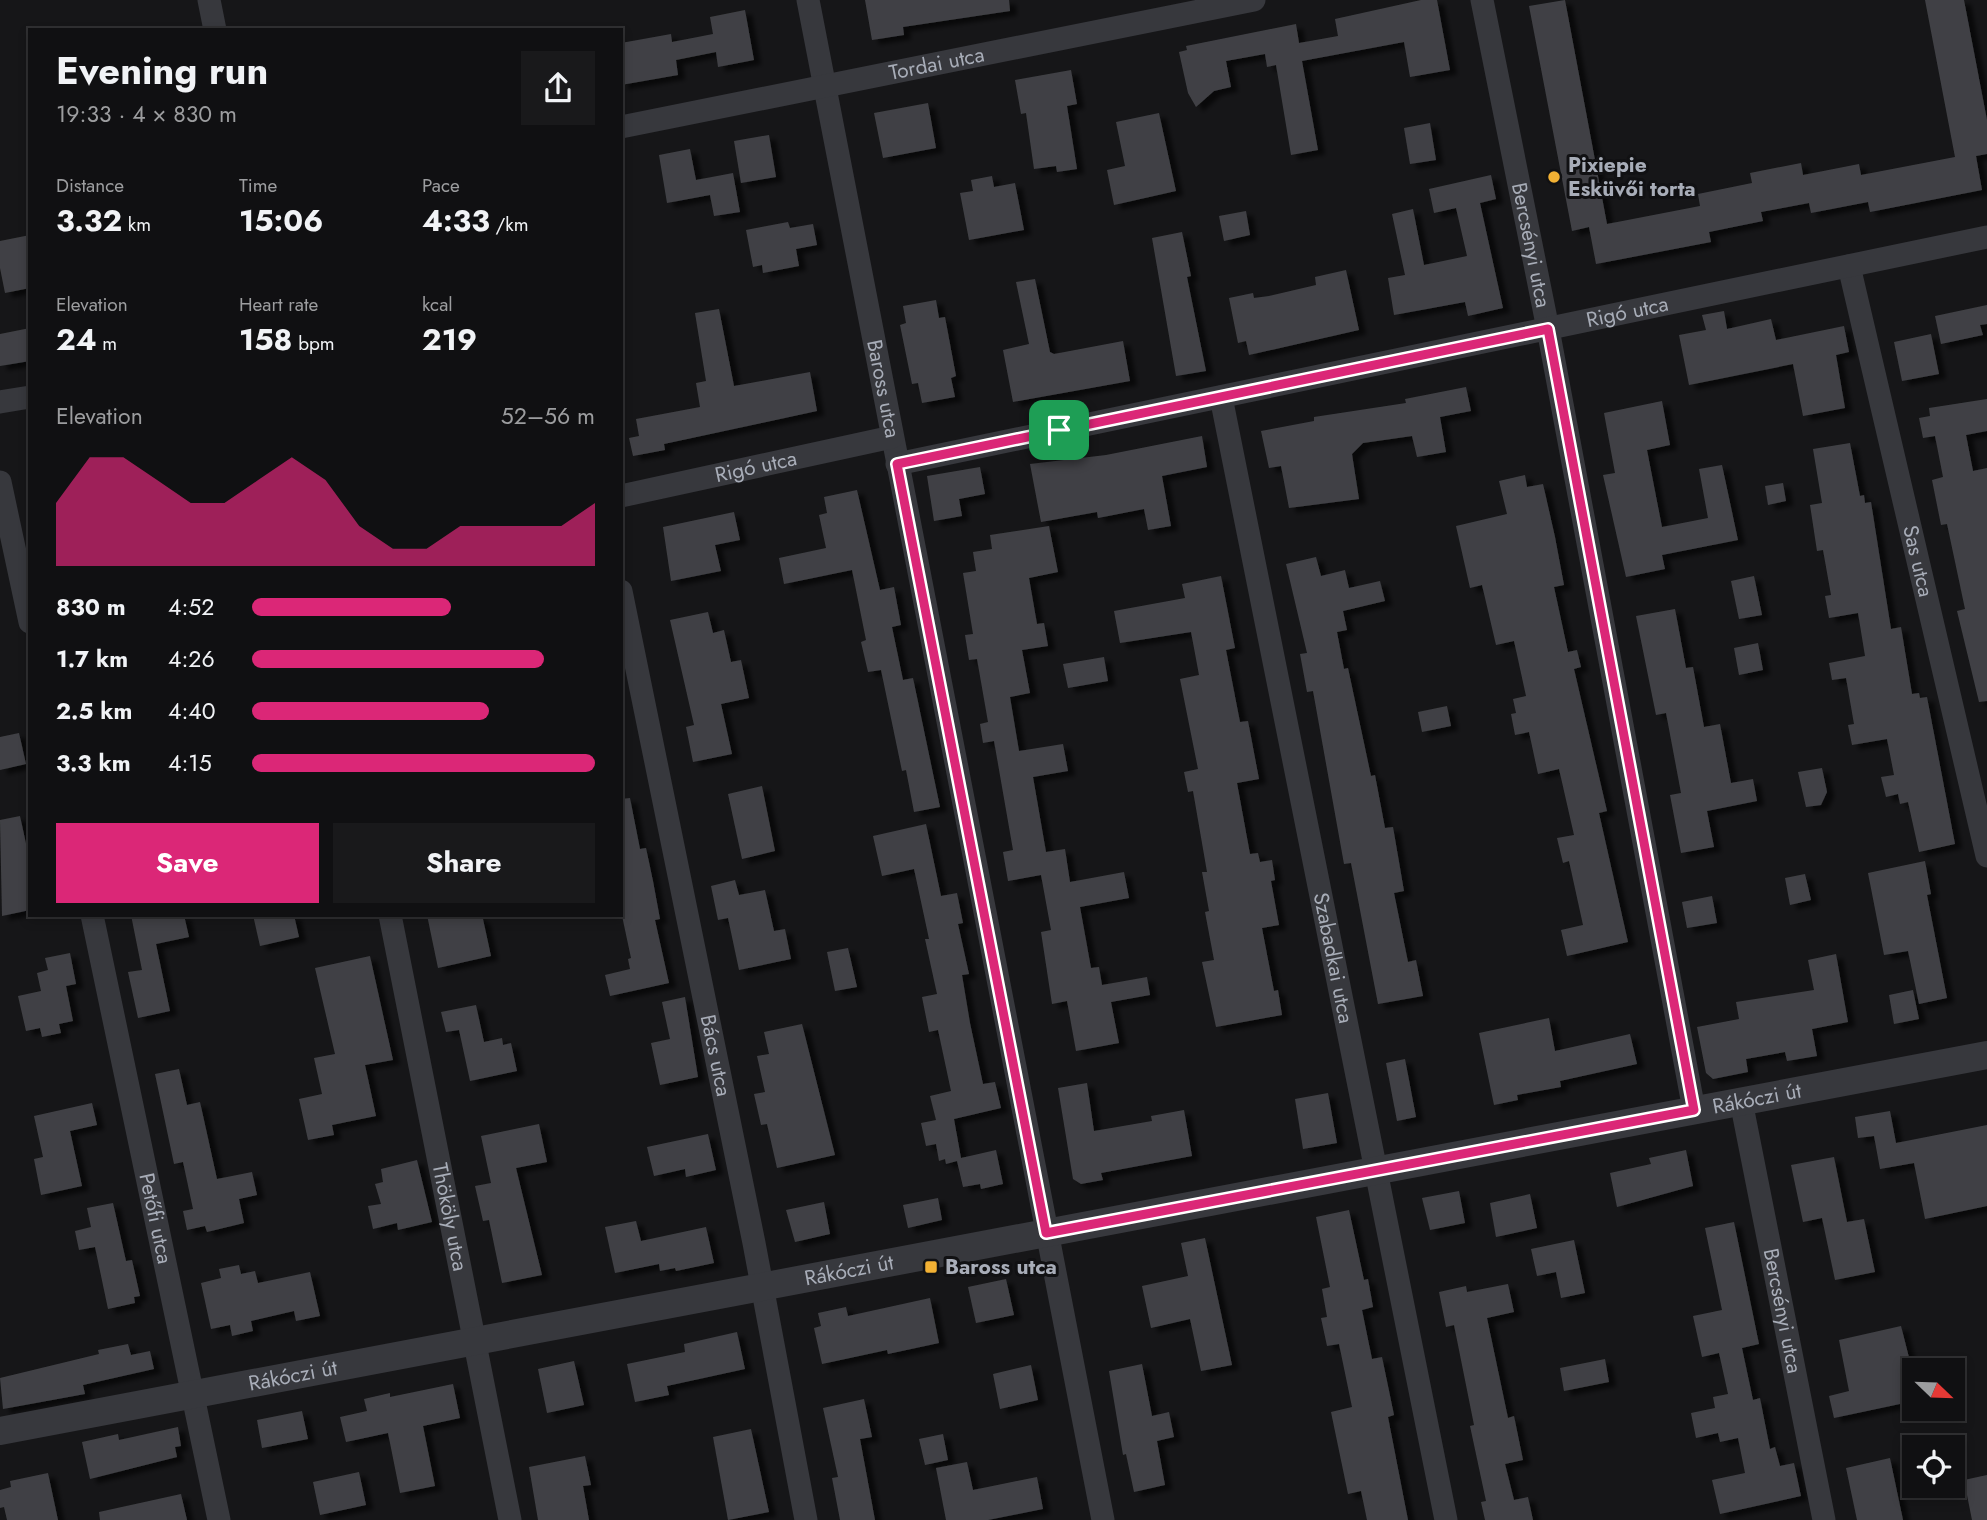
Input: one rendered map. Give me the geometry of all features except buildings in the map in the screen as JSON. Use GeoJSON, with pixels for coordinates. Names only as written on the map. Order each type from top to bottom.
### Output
{"type":"FeatureCollection","features":[{"type":"Feature","properties":{"kind":"street"},"geometry":{"type":"LineString","coordinates":[[209,0],[215,28]]}},
{"type":"Feature","properties":{"kind":"street","name":"Baross utca"},"geometry":{"type":"LineString","coordinates":[[808,0],[1103,1520]]}},
{"type":"Feature","properties":{"kind":"street","name":"Tordai utca"},"geometry":{"type":"LineString","coordinates":[[623,127],[1254,0]]}},
{"type":"Feature","properties":{"kind":"street","name":"Bercsényi utca"},"geometry":{"type":"LineString","coordinates":[[1482,0],[1548,329],[1694,1110]]}},
{"type":"Feature","properties":{"kind":"street","name":"Rigó utca"},"geometry":{"type":"LineString","coordinates":[[897,464],[1987,237]]}},
{"type":"Feature","properties":{"kind":"street","name":"Sas utca"},"geometry":{"type":"LineString","coordinates":[[1849,266],[1987,856]]}},
{"type":"Feature","properties":{"kind":"street"},"geometry":{"type":"LineString","coordinates":[[0,402],[28,397]]}},
{"type":"Feature","properties":{"kind":"street","name":"Szabadkai utca"},"geometry":{"type":"LineString","coordinates":[[1221,397],[1446,1520]]}},
{"type":"Feature","properties":{"kind":"street","name":"Rigó utca"},"geometry":{"type":"LineString","coordinates":[[623,496],[892,437]]}},
{"type":"Feature","properties":{"kind":"street"},"geometry":{"type":"LineString","coordinates":[[0,482],[28,613]]}},
{"type":"Feature","properties":{"kind":"street","name":"Bács utca"},"geometry":{"type":"LineString","coordinates":[[623,601],[762,1286],[806,1520]]}},
{"type":"Feature","properties":{"kind":"street","name":"Petőfi utca"},"geometry":{"type":"LineString","coordinates":[[92,917],[219,1520]]}},
{"type":"Feature","properties":{"kind":"street","name":"Thököly utca"},"geometry":{"type":"LineString","coordinates":[[390,917],[510,1520]]}},
{"type":"Feature","properties":{"kind":"street","name":"Rákóczi út"},"geometry":{"type":"LineString","coordinates":[[0,1431],[1987,1055]]}},
{"type":"Feature","properties":{"kind":"street","name":"Bercsényi utca"},"geometry":{"type":"LineString","coordinates":[[1741,1101],[1824,1520]]}},
{"type":"Feature","properties":{"kind":"place","name":"Pixiepie Esküvői torta"},"geometry":{"type":"Point","coordinates":[1554,177]}},
{"type":"Feature","properties":{"kind":"place","name":"Baross utca"},"geometry":{"type":"Point","coordinates":[931,1267]}},
{"type":"Feature","properties":{"kind":"route"},"geometry":{"type":"LineString","coordinates":[[1548,329],[1694,1110],[1046,1233],[897,464],[1059,430],[1548,329]]}}]}
